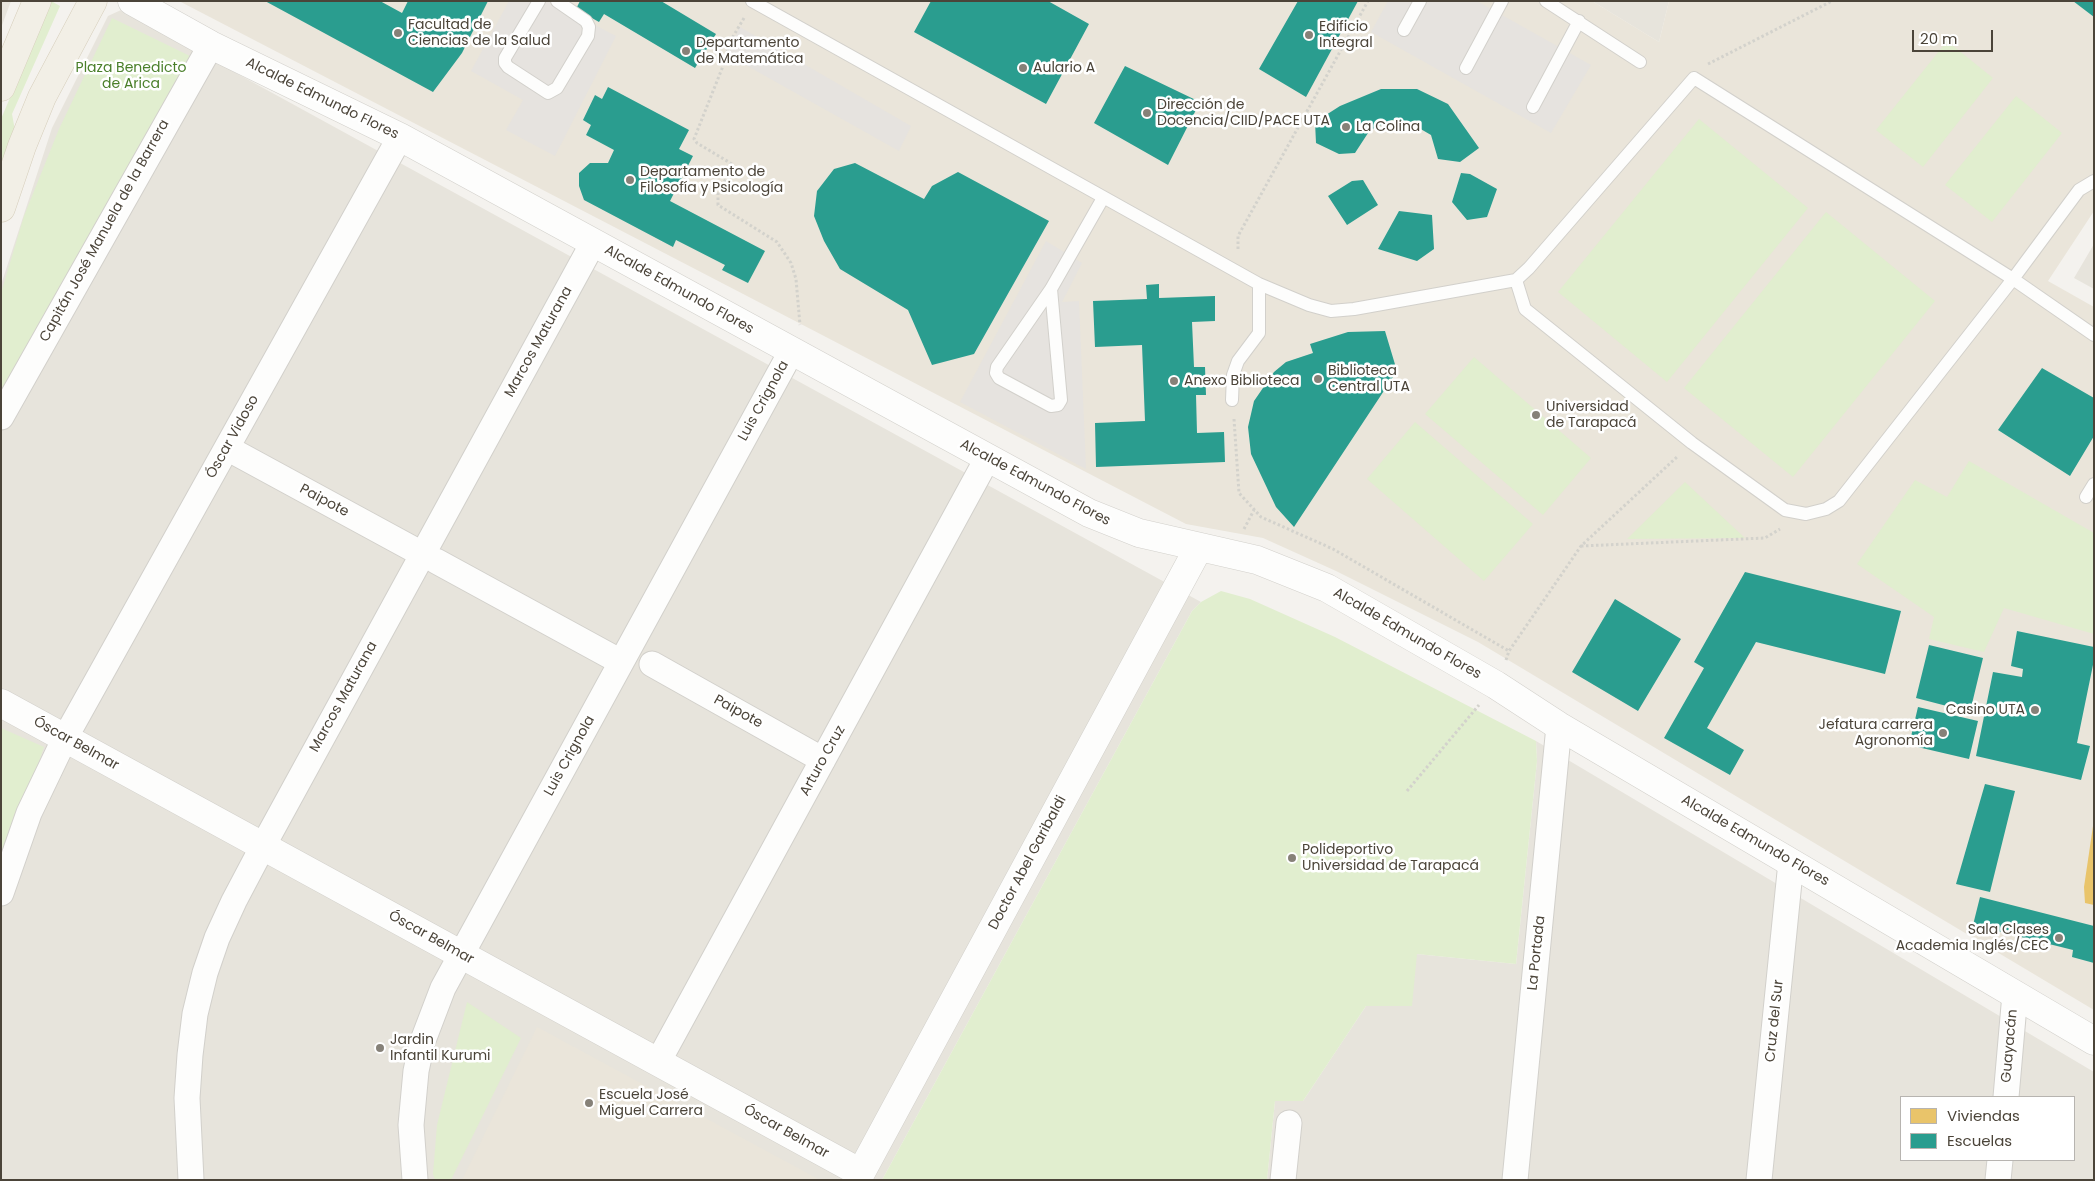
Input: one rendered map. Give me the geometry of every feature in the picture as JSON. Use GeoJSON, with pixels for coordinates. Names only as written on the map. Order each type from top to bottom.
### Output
{"type":"FeatureCollection","features":[{"type":"Feature","properties":{"kind":"main road"},"geometry":{"type":"LineString","coordinates":[[1,87],[37,1]]}},
{"type":"Feature","properties":{"kind":"main road"},"geometry":{"type":"LineString","coordinates":[[1,208],[22,146],[42,97],[93,1]]}},
{"type":"Feature","properties":{"kind":"street","name":"Alcalde Edmundo Flores"},"geometry":{"type":"LineString","coordinates":[[132,1],[211,45],[400,137],[1089,513],[1139,533],[1257,560],[1305,578],[1355,603],[2094,1041]]}},
{"type":"Feature","properties":{"kind":"street","name":"Capitán José Manuela de la Barrera"},"geometry":{"type":"LineString","coordinates":[[1,417],[211,45]]}},
{"type":"Feature","properties":{"kind":"street","name":"Óscar Vidoso"},"geometry":{"type":"LineString","coordinates":[[1,893],[29,813],[66,738],[400,137]]}},
{"type":"Feature","properties":{"kind":"street","name":"Marcos Maturana"},"geometry":{"type":"LineString","coordinates":[[191,1180],[187,1098],[195,1014],[205,973],[217,938],[263,846],[429,557],[593,243]]}},
{"type":"Feature","properties":{"kind":"street","name":"Luis Crignola"},"geometry":{"type":"LineString","coordinates":[[415,1180],[411,1125],[416,1071],[431,1015],[461,954],[791,352]]}},
{"type":"Feature","properties":{"kind":"street","name":"Paipote"},"geometry":{"type":"LineString","coordinates":[[227,448],[621,662]]}},
{"type":"Feature","properties":{"kind":"street","name":"Arturo Cruz"},"geometry":{"type":"LineString","coordinates":[[658,1062],[987,459]]}},
{"type":"Feature","properties":{"kind":"street","name":"Doctor Abel Garibaldi"},"geometry":{"type":"LineString","coordinates":[[859,1177],[1199,547]]}},
{"type":"Feature","properties":{"kind":"street","name":"Paipote"},"geometry":{"type":"LineString","coordinates":[[652,664],[823,760]]}},
{"type":"Feature","properties":{"kind":"street","name":"Óscar Belmar"},"geometry":{"type":"LineString","coordinates":[[1,703],[658,1062],[859,1177]]}},
{"type":"Feature","properties":{"kind":"street","name":"La Portada"},"geometry":{"type":"LineString","coordinates":[[1515,1180],[1560,726]]}},
{"type":"Feature","properties":{"kind":"street","name":"Cruz del Sur"},"geometry":{"type":"LineString","coordinates":[[1759,1180],[1791,862]]}},
{"type":"Feature","properties":{"kind":"street","name":"Guayacán"},"geometry":{"type":"LineString","coordinates":[[2006,1096],[2015,994]]}},
{"type":"Feature","properties":{"kind":"street"},"geometry":{"type":"LineString","coordinates":[[1283,1180],[1289,1123]]}},
{"type":"Feature","properties":{"kind":"street"},"geometry":{"type":"LineString","coordinates":[[1998,1180],[2000,1161]]}},
{"type":"Feature","properties":{"kind":"lane"},"geometry":{"type":"LineString","coordinates":[[540,1],[505,58],[505,63],[508,67],[548,93],[557,88],[588,36],[589,27],[586,21],[557,1]]}},
{"type":"Feature","properties":{"kind":"lane"},"geometry":{"type":"LineString","coordinates":[[1404,30],[1420,1]]}},
{"type":"Feature","properties":{"kind":"lane"},"geometry":{"type":"LineString","coordinates":[[1466,68],[1502,1]]}},
{"type":"Feature","properties":{"kind":"lane"},"geometry":{"type":"LineString","coordinates":[[1546,1],[1640,62]]}},
{"type":"Feature","properties":{"kind":"lane"},"geometry":{"type":"LineString","coordinates":[[752,2],[1259,284],[1309,305],[1332,311],[1354,309],[1516,280],[1529,268],[1694,78],[2014,280],[2094,335]]}},
{"type":"Feature","properties":{"kind":"lane"},"geometry":{"type":"LineString","coordinates":[[1533,106],[1579,21]]}},
{"type":"Feature","properties":{"kind":"lane"},"geometry":{"type":"LineString","coordinates":[[1516,280],[1525,309],[1692,443],[1785,510],[1806,514],[1826,509],[1839,501],[2014,280],[2079,190],[2094,181]]}},
{"type":"Feature","properties":{"kind":"lane"},"geometry":{"type":"LineString","coordinates":[[1051,289],[1061,400],[1058,405],[1051,406],[999,378],[996,374],[997,367],[1051,289],[1103,198]]}},
{"type":"Feature","properties":{"kind":"lane"},"geometry":{"type":"LineString","coordinates":[[1232,400],[1233,375],[1238,361],[1259,333],[1259,284]]}},
{"type":"Feature","properties":{"kind":"lane"},"geometry":{"type":"LineString","coordinates":[[2086,497],[2094,484]]}},
{"type":"Feature","properties":{"kind":"path"},"geometry":{"type":"LineString","coordinates":[[1238,272],[1238,236],[1368,1]]}},
{"type":"Feature","properties":{"kind":"path"},"geometry":{"type":"LineString","coordinates":[[1694,78],[1711,60],[1832,1]]}},
{"type":"Feature","properties":{"kind":"path"},"geometry":{"type":"LineString","coordinates":[[752,2],[728,45],[726,56],[694,139],[732,164],[732,169],[718,192],[718,206],[777,242],[791,263],[796,279],[802,320],[791,352]]}},
{"type":"Feature","properties":{"kind":"path"},"geometry":{"type":"LineString","coordinates":[[1232,400],[1238,493],[1261,517],[1333,549],[1509,651]]}},
{"type":"Feature","properties":{"kind":"path"},"geometry":{"type":"LineString","coordinates":[[1407,791],[1496,685],[1509,651],[1581,546],[1692,443]]}},
{"type":"Feature","properties":{"kind":"path"},"geometry":{"type":"LineString","coordinates":[[1581,546],[1764,538],[1806,514]]}},
{"type":"Feature","properties":{"kind":"shaded area"},"geometry":{"type":"Polygon","coordinates":[[[1,1],[11,1],[1,28],[1,1]]]}},
{"type":"Feature","properties":{"kind":"shaded area","name":"Universidad de Tarapacá"},"geometry":{"type":"Polygon","coordinates":[[[179,1],[1592,1],[1659,42],[1669,1],[2094,1],[2094,211],[2048,281],[2094,307],[2094,1010],[1478,642],[1336,571],[1263,538],[1186,524],[179,1]]]}},
{"type":"Feature","properties":{"kind":"shaded area"},"geometry":{"type":"Polygon","coordinates":[[[509,1],[566,1],[562,8],[616,36],[555,156],[506,130],[523,100],[471,71],[509,1]]]}},
{"type":"Feature","properties":{"kind":"shaded area"},"geometry":{"type":"Polygon","coordinates":[[[1388,1],[1477,1],[1591,65],[1551,133],[1371,32],[1388,1]]]}},
{"type":"Feature","properties":{"kind":"shaded area"},"geometry":{"type":"Polygon","coordinates":[[[1592,1],[1669,1],[1659,42],[1592,1]]]}},
{"type":"Feature","properties":{"kind":"shaded area"},"geometry":{"type":"Polygon","coordinates":[[[121,10],[1201,602],[1192,611],[882,1180],[1,1180],[1,285],[52,128],[108,16],[121,10]]]}},
{"type":"Feature","properties":{"kind":"shaded area"},"geometry":{"type":"Polygon","coordinates":[[[740,27],[911,126],[899,151],[726,54],[740,27]]]}},
{"type":"Feature","properties":{"kind":"shaded area"},"geometry":{"type":"Polygon","coordinates":[[[1046,241],[1082,263],[1062,302],[1079,301],[1086,469],[960,402],[1046,241]]]}},
{"type":"Feature","properties":{"kind":"shaded area"},"geometry":{"type":"Polygon","coordinates":[[[2094,244],[2094,289],[2074,278],[2094,244]]]}},
{"type":"Feature","properties":{"kind":"shaded area"},"geometry":{"type":"Polygon","coordinates":[[[1536,741],[2094,1072],[2094,1180],[1267,1180],[1275,1101],[1303,1101],[1366,1006],[1417,954],[1516,964],[1537,761],[1536,741]]]}},
{"type":"Feature","properties":{"kind":"shaded area","name":"Escuela José Miguel Carrera"},"geometry":{"type":"Polygon","coordinates":[[[537,1027],[820,1180],[462,1180],[537,1027]]]}},
{"type":"Feature","properties":{"kind":"green space"},"geometry":{"type":"Polygon","coordinates":[[[51,1],[60,6],[12,114],[16,136],[1,179],[1,119],[51,1]]]}},
{"type":"Feature","properties":{"kind":"green space","name":"Plaza Benedicto de Arica"},"geometry":{"type":"Polygon","coordinates":[[[112,18],[190,56],[1,402],[1,293],[24,216],[59,129],[112,18]]]}},
{"type":"Feature","properties":{"kind":"green space"},"geometry":{"type":"Polygon","coordinates":[[[1947,41],[1993,78],[1923,167],[1876,130],[1947,41]]]}},
{"type":"Feature","properties":{"kind":"green space"},"geometry":{"type":"Polygon","coordinates":[[[2016,96],[2062,133],[1992,222],[1945,185],[2016,96]]]}},
{"type":"Feature","properties":{"kind":"green space"},"geometry":{"type":"Polygon","coordinates":[[[1699,119],[1808,208],[1667,382],[1558,292],[1699,119]]]}},
{"type":"Feature","properties":{"kind":"green space"},"geometry":{"type":"Polygon","coordinates":[[[1826,212],[1935,301],[1793,477],[1684,388],[1826,212]]]}},
{"type":"Feature","properties":{"kind":"green space"},"geometry":{"type":"Polygon","coordinates":[[[1474,357],[1591,458],[1543,515],[1425,414],[1474,357]]]}},
{"type":"Feature","properties":{"kind":"green space"},"geometry":{"type":"Polygon","coordinates":[[[1415,422],[1533,524],[1484,581],[1367,479],[1415,422]]]}},
{"type":"Feature","properties":{"kind":"green space"},"geometry":{"type":"Polygon","coordinates":[[[1969,461],[2094,533],[2094,634],[2004,608],[1984,652],[1929,639],[1934,617],[1857,564],[1915,480],[1947,497],[1969,461]]]}},
{"type":"Feature","properties":{"kind":"green space"},"geometry":{"type":"Polygon","coordinates":[[[1685,482],[1745,538],[1627,539],[1685,482]]]}},
{"type":"Feature","properties":{"kind":"green space","name":"Polideportivo Universidad de Tarapacá"},"geometry":{"type":"Polygon","coordinates":[[[1221,591],[1250,599],[1335,637],[1536,741],[1537,761],[1516,964],[1417,954],[1412,1006],[1366,1006],[1303,1101],[1275,1101],[1267,1180],[882,1180],[1192,611],[1201,602],[1221,591]]]}},
{"type":"Feature","properties":{"kind":"green space"},"geometry":{"type":"Polygon","coordinates":[[[1,728],[44,747],[1,876],[1,728]]]}},
{"type":"Feature","properties":{"kind":"green space"},"geometry":{"type":"Polygon","coordinates":[[[467,1002],[521,1038],[451,1180],[435,1180],[433,1174],[437,1125],[467,1002]]]}},
{"type":"Feature","properties":{"kind":"building: Viviendas"},"geometry":{"type":"Polygon","coordinates":[[[2093,826],[2094,905],[2085,903],[2084,887],[2093,826]]]}},
{"type":"Feature","properties":{"kind":"building: Escuelas","name":"Facultad de Ciencias de la Salud"},"geometry":{"type":"Polygon","coordinates":[[[265,1],[380,1],[402,13],[408,1],[488,1],[462,53],[433,92],[265,1]]]}},
{"type":"Feature","properties":{"kind":"building: Escuelas","name":"Departamento de Matemática"},"geometry":{"type":"Polygon","coordinates":[[[580,1],[661,1],[716,34],[695,68],[604,14],[599,22],[576,9],[580,1]]]}},
{"type":"Feature","properties":{"kind":"building: Escuelas","name":"Aulario A"},"geometry":{"type":"Polygon","coordinates":[[[931,1],[1048,1],[1089,24],[1046,104],[914,32],[931,1]]]}},
{"type":"Feature","properties":{"kind":"building: Escuelas","name":"Edificio Integral"},"geometry":{"type":"Polygon","coordinates":[[[1298,1],[1358,1],[1306,97],[1259,69],[1298,1]]]}},
{"type":"Feature","properties":{"kind":"building: Escuelas"},"geometry":{"type":"Polygon","coordinates":[[[2073,1],[2094,1],[2094,17],[2073,1]]]}},
{"type":"Feature","properties":{"kind":"building: Escuelas","name":"Dirección de Docencia/CIID/PACE UTA"},"geometry":{"type":"Polygon","coordinates":[[[1125,66],[1200,102],[1168,165],[1094,123],[1125,66]]]}},
{"type":"Feature","properties":{"kind":"building: Escuelas","name":"Departamento de Filosofía y Psicología"},"geometry":{"type":"Polygon","coordinates":[[[608,87],[689,130],[679,149],[693,156],[670,201],[765,251],[748,283],[722,270],[725,265],[676,240],[673,247],[584,200],[579,186],[579,173],[590,163],[608,163],[614,150],[586,135],[591,125],[583,120],[595,95],[602,99],[608,87]]]}},
{"type":"Feature","properties":{"kind":"building: Escuelas","name":"La Colina"},"geometry":{"type":"Polygon","coordinates":[[[1381,89],[1417,89],[1448,104],[1479,148],[1460,162],[1438,159],[1431,135],[1412,124],[1392,120],[1370,130],[1355,153],[1339,154],[1316,143],[1315,122],[1340,106],[1381,89]]]}},
{"type":"Feature","properties":{"kind":"building: Escuelas"},"geometry":{"type":"Polygon","coordinates":[[[855,163],[924,199],[932,186],[958,172],[1049,221],[974,354],[932,365],[908,310],[840,269],[824,241],[814,216],[817,191],[834,169],[855,163]]]}},
{"type":"Feature","properties":{"kind":"building: Escuelas"},"geometry":{"type":"Polygon","coordinates":[[[1461,173],[1470,174],[1497,189],[1487,217],[1467,220],[1452,202],[1461,173]]]}},
{"type":"Feature","properties":{"kind":"building: Escuelas"},"geometry":{"type":"Polygon","coordinates":[[[1363,180],[1378,205],[1347,225],[1328,196],[1352,181],[1363,180]]]}},
{"type":"Feature","properties":{"kind":"building: Escuelas"},"geometry":{"type":"Polygon","coordinates":[[[1399,211],[1432,215],[1434,249],[1417,261],[1378,249],[1399,211]]]}},
{"type":"Feature","properties":{"kind":"building: Escuelas","name":"Anexo Biblioteca"},"geometry":{"type":"Polygon","coordinates":[[[1159,284],[1159,298],[1215,296],[1215,321],[1192,322],[1194,367],[1205,367],[1206,395],[1196,395],[1197,433],[1224,432],[1225,462],[1096,467],[1095,423],[1145,421],[1142,345],[1095,347],[1093,301],[1147,299],[1146,285],[1159,284]]]}},
{"type":"Feature","properties":{"kind":"building: Escuelas"},"geometry":{"type":"Polygon","coordinates":[[[1385,331],[1397,371],[1294,527],[1276,507],[1251,454],[1248,427],[1254,401],[1274,372],[1286,362],[1313,353],[1310,344],[1348,332],[1385,331]]]}},
{"type":"Feature","properties":{"kind":"building: Escuelas"},"geometry":{"type":"Polygon","coordinates":[[[2042,368],[2094,398],[2094,436],[2070,476],[1998,430],[2042,368]]]}},
{"type":"Feature","properties":{"kind":"building: Escuelas"},"geometry":{"type":"Polygon","coordinates":[[[1745,572],[1901,611],[1885,674],[1756,642],[1707,728],[1744,750],[1730,775],[1664,738],[1704,668],[1694,662],[1745,572]]]}},
{"type":"Feature","properties":{"kind":"building: Escuelas"},"geometry":{"type":"Polygon","coordinates":[[[1615,599],[1681,639],[1638,711],[1572,672],[1615,599]]]}},
{"type":"Feature","properties":{"kind":"building: Escuelas","name":"Casino UTA"},"geometry":{"type":"Polygon","coordinates":[[[2017,631],[2094,647],[2094,660],[2077,743],[2090,746],[2081,780],[1976,756],[1993,672],[2022,677],[2023,669],[2011,666],[2017,631]]]}},
{"type":"Feature","properties":{"kind":"building: Escuelas"},"geometry":{"type":"Polygon","coordinates":[[[1929,645],[1983,658],[1970,712],[1916,698],[1929,645]]]}},
{"type":"Feature","properties":{"kind":"building: Escuelas","name":"Jefatura carrera Agronomía"},"geometry":{"type":"Polygon","coordinates":[[[1918,707],[1978,721],[1969,759],[1909,745],[1918,707]]]}},
{"type":"Feature","properties":{"kind":"building: Escuelas"},"geometry":{"type":"Polygon","coordinates":[[[1985,784],[2015,791],[1990,892],[1956,884],[1985,784]]]}},
{"type":"Feature","properties":{"kind":"building: Escuelas","name":"Sala Clases Academia Inglés/CEC"},"geometry":{"type":"Polygon","coordinates":[[[1980,897],[2094,926],[2094,963],[2072,957],[2073,950],[1973,925],[1980,897]]]}},
{"type":"Feature","properties":{"kind":"place","name":"Facultad de Ciencias de la Salud"},"geometry":{"type":"Point","coordinates":[398,33]}},
{"type":"Feature","properties":{"kind":"place","name":"Edificio Integral"},"geometry":{"type":"Point","coordinates":[1309,35]}},
{"type":"Feature","properties":{"kind":"place","name":"Departamento de Matemática"},"geometry":{"type":"Point","coordinates":[686,51]}},
{"type":"Feature","properties":{"kind":"place","name":"Aulario A"},"geometry":{"type":"Point","coordinates":[1023,68]}},
{"type":"Feature","properties":{"kind":"place","name":"Dirección de Docencia/CIID/PACE UTA"},"geometry":{"type":"Point","coordinates":[1147,113]}},
{"type":"Feature","properties":{"kind":"place","name":"La Colina"},"geometry":{"type":"Point","coordinates":[1346,127]}},
{"type":"Feature","properties":{"kind":"place","name":"Departamento de Filosofía y Psicología"},"geometry":{"type":"Point","coordinates":[630,180]}},
{"type":"Feature","properties":{"kind":"place","name":"Biblioteca Central UTA"},"geometry":{"type":"Point","coordinates":[1318,379]}},
{"type":"Feature","properties":{"kind":"place","name":"Anexo Biblioteca"},"geometry":{"type":"Point","coordinates":[1174,381]}},
{"type":"Feature","properties":{"kind":"place","name":"Universidad de Tarapacá"},"geometry":{"type":"Point","coordinates":[1536,415]}},
{"type":"Feature","properties":{"kind":"place","name":"Casino UTA"},"geometry":{"type":"Point","coordinates":[2035,710]}},
{"type":"Feature","properties":{"kind":"place","name":"Jefatura carrera Agronomía"},"geometry":{"type":"Point","coordinates":[1943,733]}},
{"type":"Feature","properties":{"kind":"place","name":"Polideportivo Universidad de Tarapacá"},"geometry":{"type":"Point","coordinates":[1292,858]}},
{"type":"Feature","properties":{"kind":"place","name":"Sala Clases Academia Inglés/CEC"},"geometry":{"type":"Point","coordinates":[2059,938]}},
{"type":"Feature","properties":{"kind":"place","name":"Jardin Infantil Kurumi"},"geometry":{"type":"Point","coordinates":[380,1048]}},
{"type":"Feature","properties":{"kind":"place","name":"Escuela José Miguel Carrera"},"geometry":{"type":"Point","coordinates":[589,1103]}}]}
